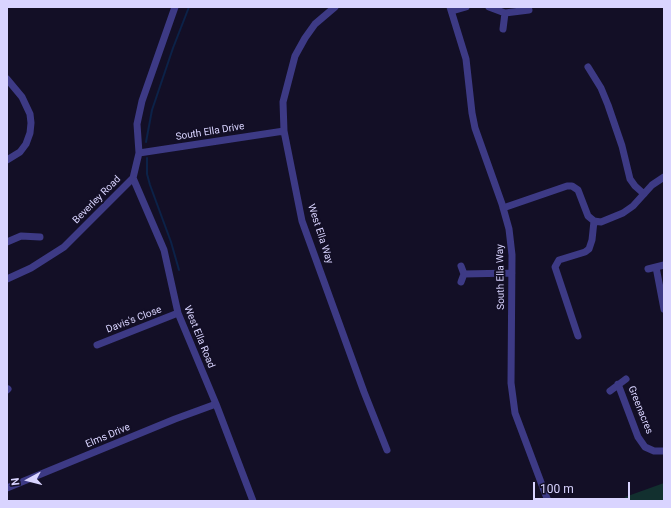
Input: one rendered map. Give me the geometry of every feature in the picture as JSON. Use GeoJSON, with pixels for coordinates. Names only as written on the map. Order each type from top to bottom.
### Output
{"type":"FeatureCollection","features":[{"type":"Feature","properties":{"kind":"street","name":"Beverley Road"},"geometry":{"type":"LineString","coordinates":[[7,279],[31,268],[64,247],[133,178],[139,153],[137,124],[142,101],[175,7]]}},
{"type":"Feature","properties":{"kind":"street","name":"West Ella Way"},"geometry":{"type":"LineString","coordinates":[[335,7],[315,24],[295,56],[283,102],[284,131],[302,221],[364,392],[387,450]]}},
{"type":"Feature","properties":{"kind":"street"},"geometry":{"type":"LineString","coordinates":[[451,9],[466,7]]}},
{"type":"Feature","properties":{"kind":"street"},"geometry":{"type":"LineString","coordinates":[[489,7],[505,13],[531,9],[535,16]]}},
{"type":"Feature","properties":{"kind":"street","name":"South Ella Way"},"geometry":{"type":"LineString","coordinates":[[451,9],[466,58],[475,128],[503,208],[511,242],[512,396],[517,419],[548,501]]}},
{"type":"Feature","properties":{"kind":"street"},"geometry":{"type":"LineString","coordinates":[[503,29],[505,13]]}},
{"type":"Feature","properties":{"kind":"street"},"geometry":{"type":"LineString","coordinates":[[588,68],[601,88],[608,105],[622,146],[630,179],[644,194]]}},
{"type":"Feature","properties":{"kind":"street"},"geometry":{"type":"LineString","coordinates":[[7,79],[22,97],[30,114],[31,123],[30,133],[26,144],[20,152],[7,160]]}},
{"type":"Feature","properties":{"kind":"street","name":"South Ella Drive"},"geometry":{"type":"LineString","coordinates":[[139,153],[284,131]]}},
{"type":"Feature","properties":{"kind":"street"},"geometry":{"type":"LineString","coordinates":[[503,208],[567,186],[572,186],[578,190],[588,216],[594,221],[601,222],[623,213],[633,206],[656,182],[664,177]]}},
{"type":"Feature","properties":{"kind":"street","name":"West Ella Road"},"geometry":{"type":"LineString","coordinates":[[133,178],[164,250],[178,313],[216,404],[253,501]]}},
{"type":"Feature","properties":{"kind":"street"},"geometry":{"type":"LineString","coordinates":[[578,336],[555,267],[559,260],[585,252],[589,249],[592,240],[594,221]]}},
{"type":"Feature","properties":{"kind":"street"},"geometry":{"type":"LineString","coordinates":[[7,242],[21,236],[35,238]]}},
{"type":"Feature","properties":{"kind":"street"},"geometry":{"type":"LineString","coordinates":[[648,269],[664,265]]}},
{"type":"Feature","properties":{"kind":"street"},"geometry":{"type":"LineString","coordinates":[[461,266],[464,274],[461,282]]}},
{"type":"Feature","properties":{"kind":"street"},"geometry":{"type":"LineString","coordinates":[[656,267],[664,309]]}},
{"type":"Feature","properties":{"kind":"street"},"geometry":{"type":"LineString","coordinates":[[464,274],[512,274]]}},
{"type":"Feature","properties":{"kind":"street","name":"Davis's Close"},"geometry":{"type":"LineString","coordinates":[[97,345],[178,313]]}},
{"type":"Feature","properties":{"kind":"street","name":"Greenacres"},"geometry":{"type":"LineString","coordinates":[[610,391],[626,379]]}},
{"type":"Feature","properties":{"kind":"street","name":"Greenacres"},"geometry":{"type":"LineString","coordinates":[[618,384],[638,437],[645,447],[654,451],[664,450]]}},
{"type":"Feature","properties":{"kind":"street","name":"Elms Drive"},"geometry":{"type":"LineString","coordinates":[[7,488],[175,419],[216,404]]}},
{"type":"Feature","properties":{"kind":"green space"},"geometry":{"type":"Polygon","coordinates":[[[664,483],[664,501],[627,501],[625,497],[664,483]]]}},
{"type":"Feature","properties":{"kind":"waterway"},"geometry":{"type":"LineString","coordinates":[[146,142],[152,110],[189,7]]}},
{"type":"Feature","properties":{"kind":"waterway"},"geometry":{"type":"LineString","coordinates":[[147,158],[147,174],[150,185],[171,242],[179,270]]}}]}
